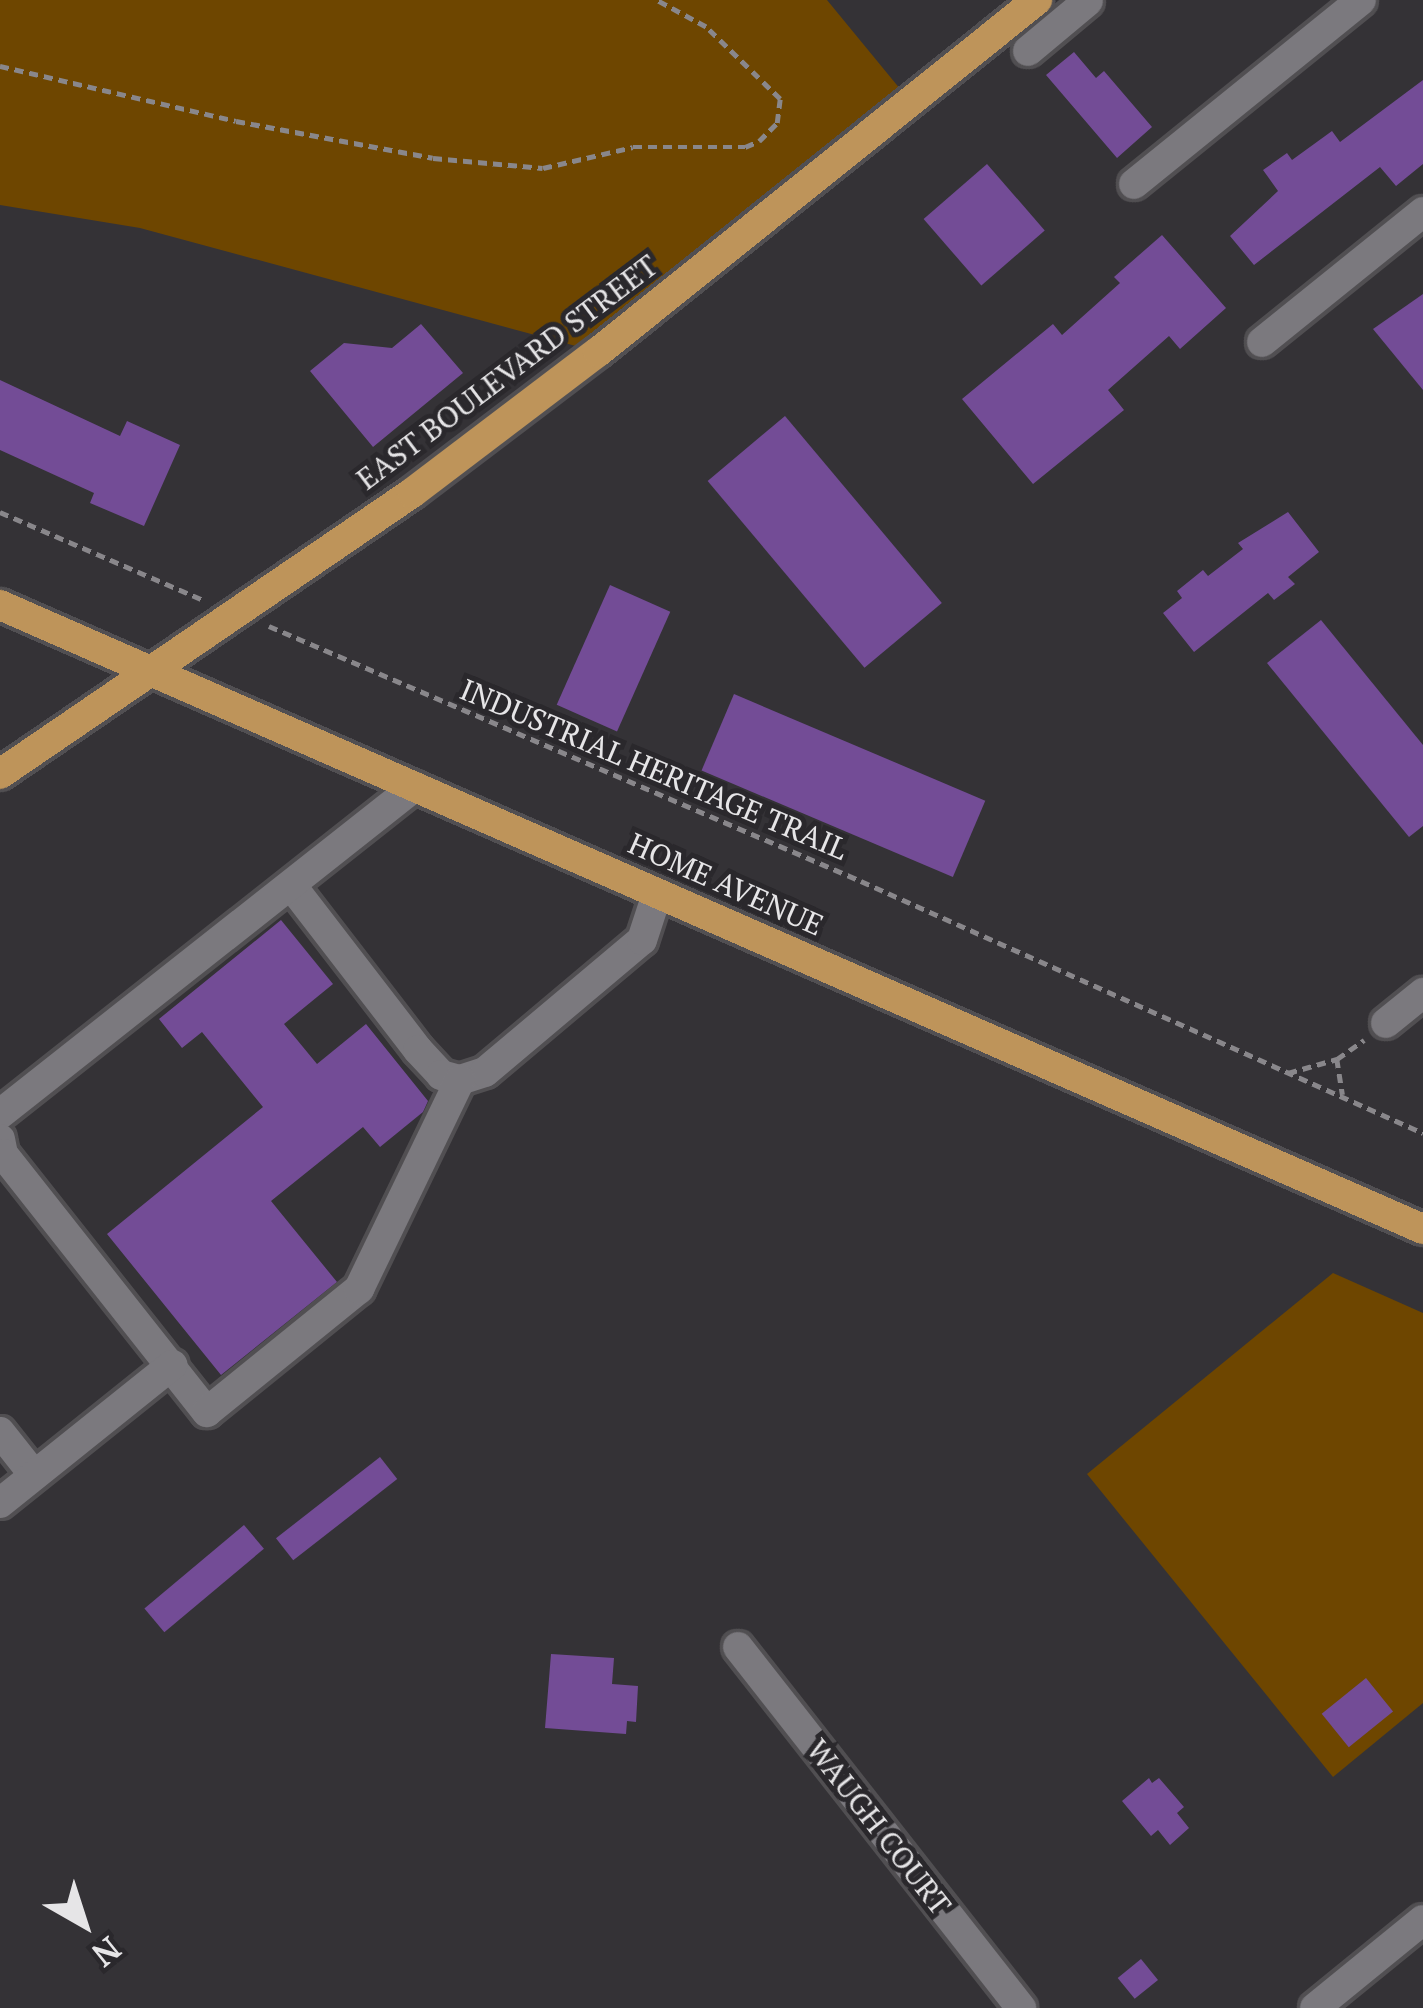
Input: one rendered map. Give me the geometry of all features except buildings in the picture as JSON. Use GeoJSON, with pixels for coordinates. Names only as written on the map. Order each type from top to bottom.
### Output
{"type":"FeatureCollection","features":[{"type":"Feature","properties":{"kind":"main road","name":"EAST BOULEVARD STREET"},"geometry":{"type":"LineString","coordinates":[[0,774],[412,493],[598,352],[1037,0]]}},
{"type":"Feature","properties":{"kind":"main road","name":"HOME AVENUE"},"geometry":{"type":"LineString","coordinates":[[0,605],[1423,1229]]}},
{"type":"Feature","properties":{"kind":"street"},"geometry":{"type":"LineString","coordinates":[[1134,184],[1361,0]]}},
{"type":"Feature","properties":{"kind":"street"},"geometry":{"type":"LineString","coordinates":[[1028,51],[1088,2]]}},
{"type":"Feature","properties":{"kind":"street"},"geometry":{"type":"LineString","coordinates":[[1262,342],[1423,212]]}},
{"type":"Feature","properties":{"kind":"street"},"geometry":{"type":"LineString","coordinates":[[414,787],[2,1123],[3,1154],[207,1412],[358,1289],[460,1080]]}},
{"type":"Feature","properties":{"kind":"street"},"geometry":{"type":"LineString","coordinates":[[291,885],[418,1050],[441,1075],[460,1080],[485,1072],[642,940],[658,894]]}},
{"type":"Feature","properties":{"kind":"street"},"geometry":{"type":"LineString","coordinates":[[1386,1023],[1423,993]]}},
{"type":"Feature","properties":{"kind":"street"},"geometry":{"type":"LineString","coordinates":[[0,1503],[172,1365]]}},
{"type":"Feature","properties":{"kind":"street"},"geometry":{"type":"LineString","coordinates":[[0,1432],[34,1475]]}},
{"type":"Feature","properties":{"kind":"street","name":"WAUGH COURT"},"geometry":{"type":"LineString","coordinates":[[738,1647],[1021,2008]]}},
{"type":"Feature","properties":{"kind":"street"},"geometry":{"type":"LineString","coordinates":[[1315,2008],[1423,1920]]}},
{"type":"Feature","properties":{"kind":"path"},"geometry":{"type":"LineString","coordinates":[[0,66],[236,121],[433,158],[543,168],[646,146],[745,147],[759,141],[777,123],[780,99],[706,28],[656,0]]}},
{"type":"Feature","properties":{"kind":"path","name":"INDUSTRIAL HERITAGE TRAIL"},"geometry":{"type":"LineString","coordinates":[[0,512],[861,881],[1423,1133]]}},
{"type":"Feature","properties":{"kind":"path"},"geometry":{"type":"LineString","coordinates":[[1288,1073],[1337,1059],[1386,1023]]}},
{"type":"Feature","properties":{"kind":"path"},"geometry":{"type":"LineString","coordinates":[[1337,1059],[1343,1098]]}},
{"type":"Feature","properties":{"kind":"shaded area"},"geometry":{"type":"Polygon","coordinates":[[[0,0],[827,0],[910,101],[598,352],[140,228],[0,205],[0,0]]]}},
{"type":"Feature","properties":{"kind":"shaded area"},"geometry":{"type":"Polygon","coordinates":[[[1333,1273],[1423,1313],[1423,1703],[1333,1777],[1087,1474],[1333,1273]]]}}]}
